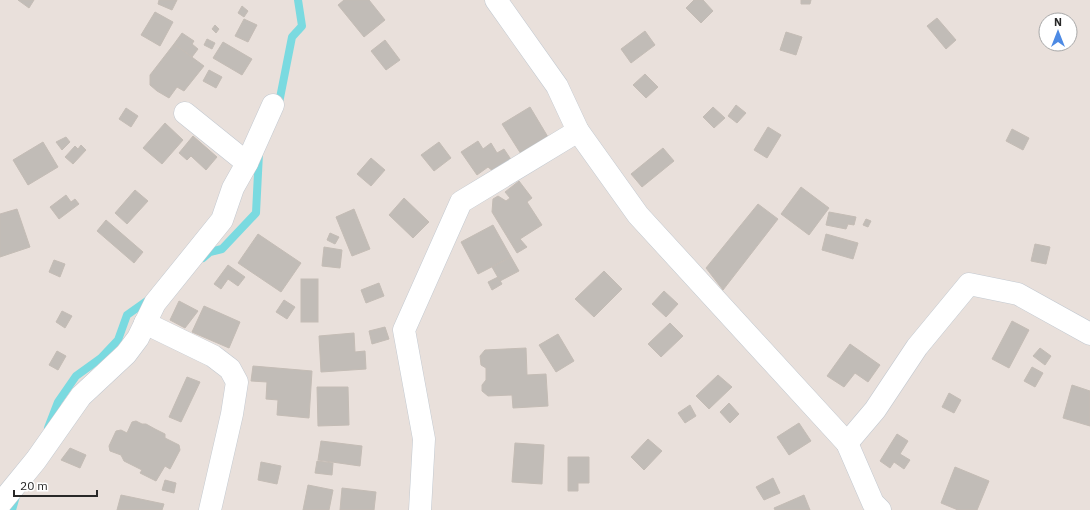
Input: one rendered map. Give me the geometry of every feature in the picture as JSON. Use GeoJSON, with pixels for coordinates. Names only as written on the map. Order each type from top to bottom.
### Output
{"type":"FeatureCollection","features":[{"type":"Feature","properties":{"kind":"street"},"geometry":{"type":"LineString","coordinates":[[496,0],[557,86],[578,131],[638,214],[847,443],[872,503],[880,510]]}},
{"type":"Feature","properties":{"kind":"street"},"geometry":{"type":"LineString","coordinates":[[0,504],[36,460],[81,396],[126,354],[138,338],[155,303],[222,220],[233,188],[273,105]]}},
{"type":"Feature","properties":{"kind":"street"},"geometry":{"type":"LineString","coordinates":[[185,113],[246,163]]}},
{"type":"Feature","properties":{"kind":"street"},"geometry":{"type":"LineString","coordinates":[[420,510],[424,439],[404,330],[461,202],[578,131]]}},
{"type":"Feature","properties":{"kind":"street"},"geometry":{"type":"LineString","coordinates":[[847,443],[875,410],[918,347],[969,284],[1018,294],[1090,334]]}},
{"type":"Feature","properties":{"kind":"street"},"geometry":{"type":"LineString","coordinates":[[145,323],[213,356],[230,369],[237,382],[232,414],[210,510]]}},
{"type":"Feature","properties":{"kind":"building"},"geometry":{"type":"Polygon","coordinates":[[[18,0],[34,0],[29,8],[18,0]]]}},
{"type":"Feature","properties":{"kind":"building"},"geometry":{"type":"Polygon","coordinates":[[[159,0],[177,0],[172,10],[158,4],[159,0]]]}},
{"type":"Feature","properties":{"kind":"building"},"geometry":{"type":"Polygon","coordinates":[[[344,0],[369,0],[385,20],[364,37],[338,5],[344,0]]]}},
{"type":"Feature","properties":{"kind":"building"},"geometry":{"type":"Polygon","coordinates":[[[694,0],[703,0],[713,11],[701,23],[686,8],[694,0]]]}},
{"type":"Feature","properties":{"kind":"building"},"geometry":{"type":"Polygon","coordinates":[[[801,0],[811,0],[810,4],[801,4],[801,0]]]}},
{"type":"Feature","properties":{"kind":"building"},"geometry":{"type":"Polygon","coordinates":[[[242,6],[248,11],[244,17],[238,13],[242,6]]]}},
{"type":"Feature","properties":{"kind":"building"},"geometry":{"type":"Polygon","coordinates":[[[155,12],[173,22],[160,46],[141,35],[155,12]]]}},
{"type":"Feature","properties":{"kind":"building"},"geometry":{"type":"Polygon","coordinates":[[[937,18],[956,40],[946,49],[927,26],[937,18]]]}},
{"type":"Feature","properties":{"kind":"building"},"geometry":{"type":"Polygon","coordinates":[[[244,19],[257,25],[248,42],[235,36],[244,19]]]}},
{"type":"Feature","properties":{"kind":"building"},"geometry":{"type":"Polygon","coordinates":[[[215,25],[219,29],[216,33],[212,29],[215,25]]]}},
{"type":"Feature","properties":{"kind":"building"},"geometry":{"type":"Polygon","coordinates":[[[645,31],[655,45],[631,63],[621,49],[645,31]]]}},
{"type":"Feature","properties":{"kind":"building"},"geometry":{"type":"Polygon","coordinates":[[[786,32],[802,37],[796,55],[780,50],[786,32]]]}},
{"type":"Feature","properties":{"kind":"building"},"geometry":{"type":"Polygon","coordinates":[[[182,33],[194,41],[192,44],[198,49],[192,57],[174,44],[182,33]]]}},
{"type":"Feature","properties":{"kind":"building"},"geometry":{"type":"Polygon","coordinates":[[[207,39],[215,43],[212,49],[204,45],[207,39]]]}},
{"type":"Feature","properties":{"kind":"building"},"geometry":{"type":"Polygon","coordinates":[[[385,40],[400,60],[386,70],[371,51],[385,40]]]}},
{"type":"Feature","properties":{"kind":"building"},"geometry":{"type":"Polygon","coordinates":[[[223,42],[252,59],[242,75],[213,58],[223,42]]]}},
{"type":"Feature","properties":{"kind":"building"},"geometry":{"type":"Polygon","coordinates":[[[174,44],[204,66],[184,91],[177,87],[169,98],[150,85],[150,75],[174,44]]]}},
{"type":"Feature","properties":{"kind":"building"},"geometry":{"type":"Polygon","coordinates":[[[209,70],[222,77],[216,88],[203,81],[209,70]]]}},
{"type":"Feature","properties":{"kind":"building"},"geometry":{"type":"Polygon","coordinates":[[[645,74],[658,87],[646,98],[633,85],[645,74]]]}},
{"type":"Feature","properties":{"kind":"building"},"geometry":{"type":"Polygon","coordinates":[[[736,105],[746,113],[737,123],[728,116],[736,105]]]}},
{"type":"Feature","properties":{"kind":"building"},"geometry":{"type":"Polygon","coordinates":[[[530,107],[548,137],[521,154],[502,124],[530,107]]]}},
{"type":"Feature","properties":{"kind":"building"},"geometry":{"type":"Polygon","coordinates":[[[713,107],[725,118],[714,128],[703,117],[713,107]]]}},
{"type":"Feature","properties":{"kind":"building"},"geometry":{"type":"Polygon","coordinates":[[[126,108],[138,116],[131,127],[119,119],[126,108]]]}},
{"type":"Feature","properties":{"kind":"building"},"geometry":{"type":"Polygon","coordinates":[[[165,123],[183,140],[162,164],[143,148],[165,123]]]}},
{"type":"Feature","properties":{"kind":"building"},"geometry":{"type":"Polygon","coordinates":[[[768,127],[781,135],[767,158],[754,150],[768,127]]]}},
{"type":"Feature","properties":{"kind":"building"},"geometry":{"type":"Polygon","coordinates":[[[1012,129],[1029,138],[1023,150],[1006,141],[1012,129]]]}},
{"type":"Feature","properties":{"kind":"building"},"geometry":{"type":"Polygon","coordinates":[[[193,136],[217,157],[206,170],[191,156],[187,160],[179,153],[193,136]]]}},
{"type":"Feature","properties":{"kind":"building"},"geometry":{"type":"Polygon","coordinates":[[[66,137],[70,142],[62,150],[56,142],[66,137]]]}},
{"type":"Feature","properties":{"kind":"building"},"geometry":{"type":"Polygon","coordinates":[[[478,141],[483,149],[491,143],[497,153],[504,149],[512,161],[494,172],[488,167],[477,175],[461,152],[478,141]]]}},
{"type":"Feature","properties":{"kind":"building"},"geometry":{"type":"Polygon","coordinates":[[[43,142],[58,167],[28,185],[13,160],[43,142]]]}},
{"type":"Feature","properties":{"kind":"building"},"geometry":{"type":"Polygon","coordinates":[[[439,142],[451,158],[434,171],[421,155],[439,142]]]}},
{"type":"Feature","properties":{"kind":"building"},"geometry":{"type":"Polygon","coordinates":[[[81,145],[86,150],[73,164],[65,157],[75,146],[78,149],[81,145]]]}},
{"type":"Feature","properties":{"kind":"building"},"geometry":{"type":"Polygon","coordinates":[[[663,148],[674,161],[642,187],[631,174],[663,148]]]}},
{"type":"Feature","properties":{"kind":"building"},"geometry":{"type":"Polygon","coordinates":[[[371,158],[385,170],[371,186],[357,174],[371,158]]]}},
{"type":"Feature","properties":{"kind":"building"},"geometry":{"type":"Polygon","coordinates":[[[519,181],[532,198],[527,202],[542,225],[520,239],[527,247],[517,253],[492,212],[493,199],[498,196],[506,201],[510,198],[505,192],[519,181]]]}},
{"type":"Feature","properties":{"kind":"building"},"geometry":{"type":"Polygon","coordinates":[[[801,187],[829,208],[809,235],[781,214],[801,187]]]}},
{"type":"Feature","properties":{"kind":"building"},"geometry":{"type":"Polygon","coordinates":[[[135,190],[148,201],[127,224],[115,213],[135,190]]]}},
{"type":"Feature","properties":{"kind":"building"},"geometry":{"type":"Polygon","coordinates":[[[66,195],[71,202],[75,199],[79,204],[59,219],[50,207],[66,195]]]}},
{"type":"Feature","properties":{"kind":"building"},"geometry":{"type":"Polygon","coordinates":[[[404,198],[429,222],[413,238],[389,215],[404,198]]]}},
{"type":"Feature","properties":{"kind":"building"},"geometry":{"type":"Polygon","coordinates":[[[758,204],[778,219],[723,290],[706,268],[758,204]]]}},
{"type":"Feature","properties":{"kind":"building"},"geometry":{"type":"Polygon","coordinates":[[[17,209],[30,247],[0,257],[0,214],[17,209]]]}},
{"type":"Feature","properties":{"kind":"building"},"geometry":{"type":"Polygon","coordinates":[[[354,209],[370,249],[352,256],[336,217],[354,209]]]}},
{"type":"Feature","properties":{"kind":"building"},"geometry":{"type":"Polygon","coordinates":[[[829,212],[856,217],[854,225],[848,224],[846,229],[826,225],[829,212]]]}},
{"type":"Feature","properties":{"kind":"building"},"geometry":{"type":"Polygon","coordinates":[[[866,219],[871,221],[868,227],[863,225],[866,219]]]}},
{"type":"Feature","properties":{"kind":"building"},"geometry":{"type":"Polygon","coordinates":[[[106,220],[143,252],[134,263],[97,231],[106,220]]]}},
{"type":"Feature","properties":{"kind":"building"},"geometry":{"type":"Polygon","coordinates":[[[493,225],[511,257],[478,274],[461,242],[493,225]]]}},
{"type":"Feature","properties":{"kind":"building"},"geometry":{"type":"Polygon","coordinates":[[[330,233],[339,237],[335,244],[327,240],[330,233]]]}},
{"type":"Feature","properties":{"kind":"building"},"geometry":{"type":"Polygon","coordinates":[[[258,234],[301,263],[281,292],[238,263],[258,234]]]}},
{"type":"Feature","properties":{"kind":"building"},"geometry":{"type":"Polygon","coordinates":[[[826,234],[858,243],[853,259],[822,250],[826,234]]]}},
{"type":"Feature","properties":{"kind":"building"},"geometry":{"type":"Polygon","coordinates":[[[1035,244],[1050,247],[1046,264],[1031,261],[1035,244]]]}},
{"type":"Feature","properties":{"kind":"building"},"geometry":{"type":"Polygon","coordinates":[[[324,247],[342,250],[340,268],[322,266],[324,247]]]}},
{"type":"Feature","properties":{"kind":"building"},"geometry":{"type":"Polygon","coordinates":[[[511,257],[519,271],[500,281],[492,267],[511,257]]]}},
{"type":"Feature","properties":{"kind":"building"},"geometry":{"type":"Polygon","coordinates":[[[54,260],[65,264],[60,277],[49,272],[54,260]]]}},
{"type":"Feature","properties":{"kind":"building"},"geometry":{"type":"Polygon","coordinates":[[[228,265],[245,277],[238,286],[228,279],[221,289],[214,284],[228,265]]]}},
{"type":"Feature","properties":{"kind":"building"},"geometry":{"type":"Polygon","coordinates":[[[604,271],[622,289],[594,317],[575,299],[604,271]]]}},
{"type":"Feature","properties":{"kind":"building"},"geometry":{"type":"Polygon","coordinates":[[[498,277],[502,284],[492,290],[488,282],[498,277]]]}},
{"type":"Feature","properties":{"kind":"building"},"geometry":{"type":"Polygon","coordinates":[[[301,279],[318,279],[318,322],[301,322],[301,279]]]}},
{"type":"Feature","properties":{"kind":"building"},"geometry":{"type":"Polygon","coordinates":[[[379,283],[384,296],[366,303],[361,290],[379,283]]]}},
{"type":"Feature","properties":{"kind":"building"},"geometry":{"type":"Polygon","coordinates":[[[664,291],[678,304],[666,317],[652,304],[664,291]]]}},
{"type":"Feature","properties":{"kind":"building"},"geometry":{"type":"Polygon","coordinates":[[[284,300],[295,307],[287,319],[276,312],[284,300]]]}},
{"type":"Feature","properties":{"kind":"building"},"geometry":{"type":"Polygon","coordinates":[[[179,301],[198,311],[185,328],[170,320],[179,301]]]}},
{"type":"Feature","properties":{"kind":"building"},"geometry":{"type":"Polygon","coordinates":[[[204,306],[240,322],[229,348],[192,332],[204,306]]]}},
{"type":"Feature","properties":{"kind":"building"},"geometry":{"type":"Polygon","coordinates":[[[62,311],[72,316],[65,328],[56,322],[62,311]]]}},
{"type":"Feature","properties":{"kind":"building"},"geometry":{"type":"Polygon","coordinates":[[[1012,321],[1029,330],[1009,368],[992,359],[1012,321]]]}},
{"type":"Feature","properties":{"kind":"building"},"geometry":{"type":"Polygon","coordinates":[[[670,323],[683,336],[661,357],[648,344],[670,323]]]}},
{"type":"Feature","properties":{"kind":"building"},"geometry":{"type":"Polygon","coordinates":[[[385,327],[389,339],[372,344],[369,331],[385,327]]]}},
{"type":"Feature","properties":{"kind":"building"},"geometry":{"type":"Polygon","coordinates":[[[354,333],[355,352],[365,351],[366,369],[321,372],[319,336],[354,333]]]}},
{"type":"Feature","properties":{"kind":"building"},"geometry":{"type":"Polygon","coordinates":[[[558,334],[574,361],[556,372],[539,345],[558,334]]]}},
{"type":"Feature","properties":{"kind":"building"},"geometry":{"type":"Polygon","coordinates":[[[850,344],[880,365],[868,382],[855,373],[844,387],[827,376],[850,344]]]}},
{"type":"Feature","properties":{"kind":"building"},"geometry":{"type":"Polygon","coordinates":[[[526,348],[527,375],[546,374],[548,406],[513,408],[512,395],[488,396],[482,391],[482,385],[486,380],[486,368],[481,365],[480,356],[485,350],[526,348]]]}},
{"type":"Feature","properties":{"kind":"building"},"geometry":{"type":"Polygon","coordinates":[[[1040,348],[1051,356],[1045,365],[1033,356],[1040,348]]]}},
{"type":"Feature","properties":{"kind":"building"},"geometry":{"type":"Polygon","coordinates":[[[57,351],[66,356],[58,370],[49,365],[57,351]]]}},
{"type":"Feature","properties":{"kind":"building"},"geometry":{"type":"Polygon","coordinates":[[[253,366],[312,371],[309,418],[277,415],[278,400],[266,399],[267,382],[251,381],[253,366]]]}},
{"type":"Feature","properties":{"kind":"building"},"geometry":{"type":"Polygon","coordinates":[[[1032,367],[1043,373],[1035,387],[1024,381],[1032,367]]]}},
{"type":"Feature","properties":{"kind":"building"},"geometry":{"type":"Polygon","coordinates":[[[718,375],[732,387],[709,409],[696,396],[718,375]]]}},
{"type":"Feature","properties":{"kind":"building"},"geometry":{"type":"Polygon","coordinates":[[[187,377],[200,382],[181,422],[169,417],[187,377]]]}},
{"type":"Feature","properties":{"kind":"building"},"geometry":{"type":"Polygon","coordinates":[[[1072,385],[1090,391],[1090,426],[1063,418],[1072,385]]]}},
{"type":"Feature","properties":{"kind":"building"},"geometry":{"type":"Polygon","coordinates":[[[317,387],[348,387],[349,425],[318,426],[317,387]]]}},
{"type":"Feature","properties":{"kind":"building"},"geometry":{"type":"Polygon","coordinates":[[[949,393],[961,400],[954,413],[942,407],[949,393]]]}},
{"type":"Feature","properties":{"kind":"building"},"geometry":{"type":"Polygon","coordinates":[[[729,403],[739,414],[730,423],[720,412],[729,403]]]}},
{"type":"Feature","properties":{"kind":"building"},"geometry":{"type":"Polygon","coordinates":[[[690,405],[696,416],[685,423],[678,413],[690,405]]]}},
{"type":"Feature","properties":{"kind":"building"},"geometry":{"type":"Polygon","coordinates":[[[136,421],[146,424],[165,434],[165,438],[179,445],[180,450],[170,469],[165,466],[156,481],[140,473],[142,470],[124,461],[121,455],[110,451],[109,446],[116,431],[121,430],[127,433],[132,422],[136,421]]]}},
{"type":"Feature","properties":{"kind":"building"},"geometry":{"type":"Polygon","coordinates":[[[799,423],[811,441],[789,455],[777,437],[799,423]]]}},
{"type":"Feature","properties":{"kind":"building"},"geometry":{"type":"Polygon","coordinates":[[[897,434],[908,441],[900,454],[910,460],[904,469],[894,462],[890,468],[880,461],[897,434]]]}},
{"type":"Feature","properties":{"kind":"building"},"geometry":{"type":"Polygon","coordinates":[[[648,439],[662,451],[644,470],[631,457],[648,439]]]}},
{"type":"Feature","properties":{"kind":"building"},"geometry":{"type":"Polygon","coordinates":[[[321,441],[362,446],[360,466],[318,460],[321,441]]]}},
{"type":"Feature","properties":{"kind":"building"},"geometry":{"type":"Polygon","coordinates":[[[515,443],[544,445],[542,484],[512,482],[515,443]]]}},
{"type":"Feature","properties":{"kind":"building"},"geometry":{"type":"Polygon","coordinates":[[[70,448],[86,455],[80,468],[61,460],[70,448]]]}},
{"type":"Feature","properties":{"kind":"building"},"geometry":{"type":"Polygon","coordinates":[[[568,457],[589,457],[589,483],[578,483],[578,491],[568,491],[568,457]]]}},
{"type":"Feature","properties":{"kind":"building"},"geometry":{"type":"Polygon","coordinates":[[[317,461],[333,463],[332,475],[315,473],[317,461]]]}},
{"type":"Feature","properties":{"kind":"building"},"geometry":{"type":"Polygon","coordinates":[[[261,462],[281,466],[277,484],[258,480],[261,462]]]}},
{"type":"Feature","properties":{"kind":"building"},"geometry":{"type":"Polygon","coordinates":[[[955,467],[989,481],[977,510],[958,510],[941,503],[955,467]]]}},
{"type":"Feature","properties":{"kind":"building"},"geometry":{"type":"Polygon","coordinates":[[[773,478],[780,493],[764,500],[756,487],[773,478]]]}},
{"type":"Feature","properties":{"kind":"building"},"geometry":{"type":"Polygon","coordinates":[[[165,480],[176,483],[174,493],[162,490],[165,480]]]}},
{"type":"Feature","properties":{"kind":"building"},"geometry":{"type":"Polygon","coordinates":[[[308,485],[333,490],[329,510],[303,510],[308,485]]]}},
{"type":"Feature","properties":{"kind":"building"},"geometry":{"type":"Polygon","coordinates":[[[342,488],[376,492],[374,510],[340,510],[342,488]]]}},
{"type":"Feature","properties":{"kind":"building"},"geometry":{"type":"Polygon","coordinates":[[[121,495],[164,504],[162,510],[117,510],[121,495]]]}},
{"type":"Feature","properties":{"kind":"building"},"geometry":{"type":"Polygon","coordinates":[[[804,495],[810,510],[775,510],[774,508],[804,495]]]}},
{"type":"Feature","properties":{"kind":"waterway"},"geometry":{"type":"LineString","coordinates":[[278,108],[292,37],[302,26],[298,0]]}},
{"type":"Feature","properties":{"kind":"waterway"},"geometry":{"type":"LineString","coordinates":[[203,258],[210,252],[222,249],[256,213],[259,153]]}},
{"type":"Feature","properties":{"kind":"waterway"},"geometry":{"type":"LineString","coordinates":[[48,428],[58,402],[76,376],[101,358],[118,340],[127,315],[151,298]]}},
{"type":"Feature","properties":{"kind":"waterway"},"geometry":{"type":"LineString","coordinates":[[12,510],[16,496]]}}]}
